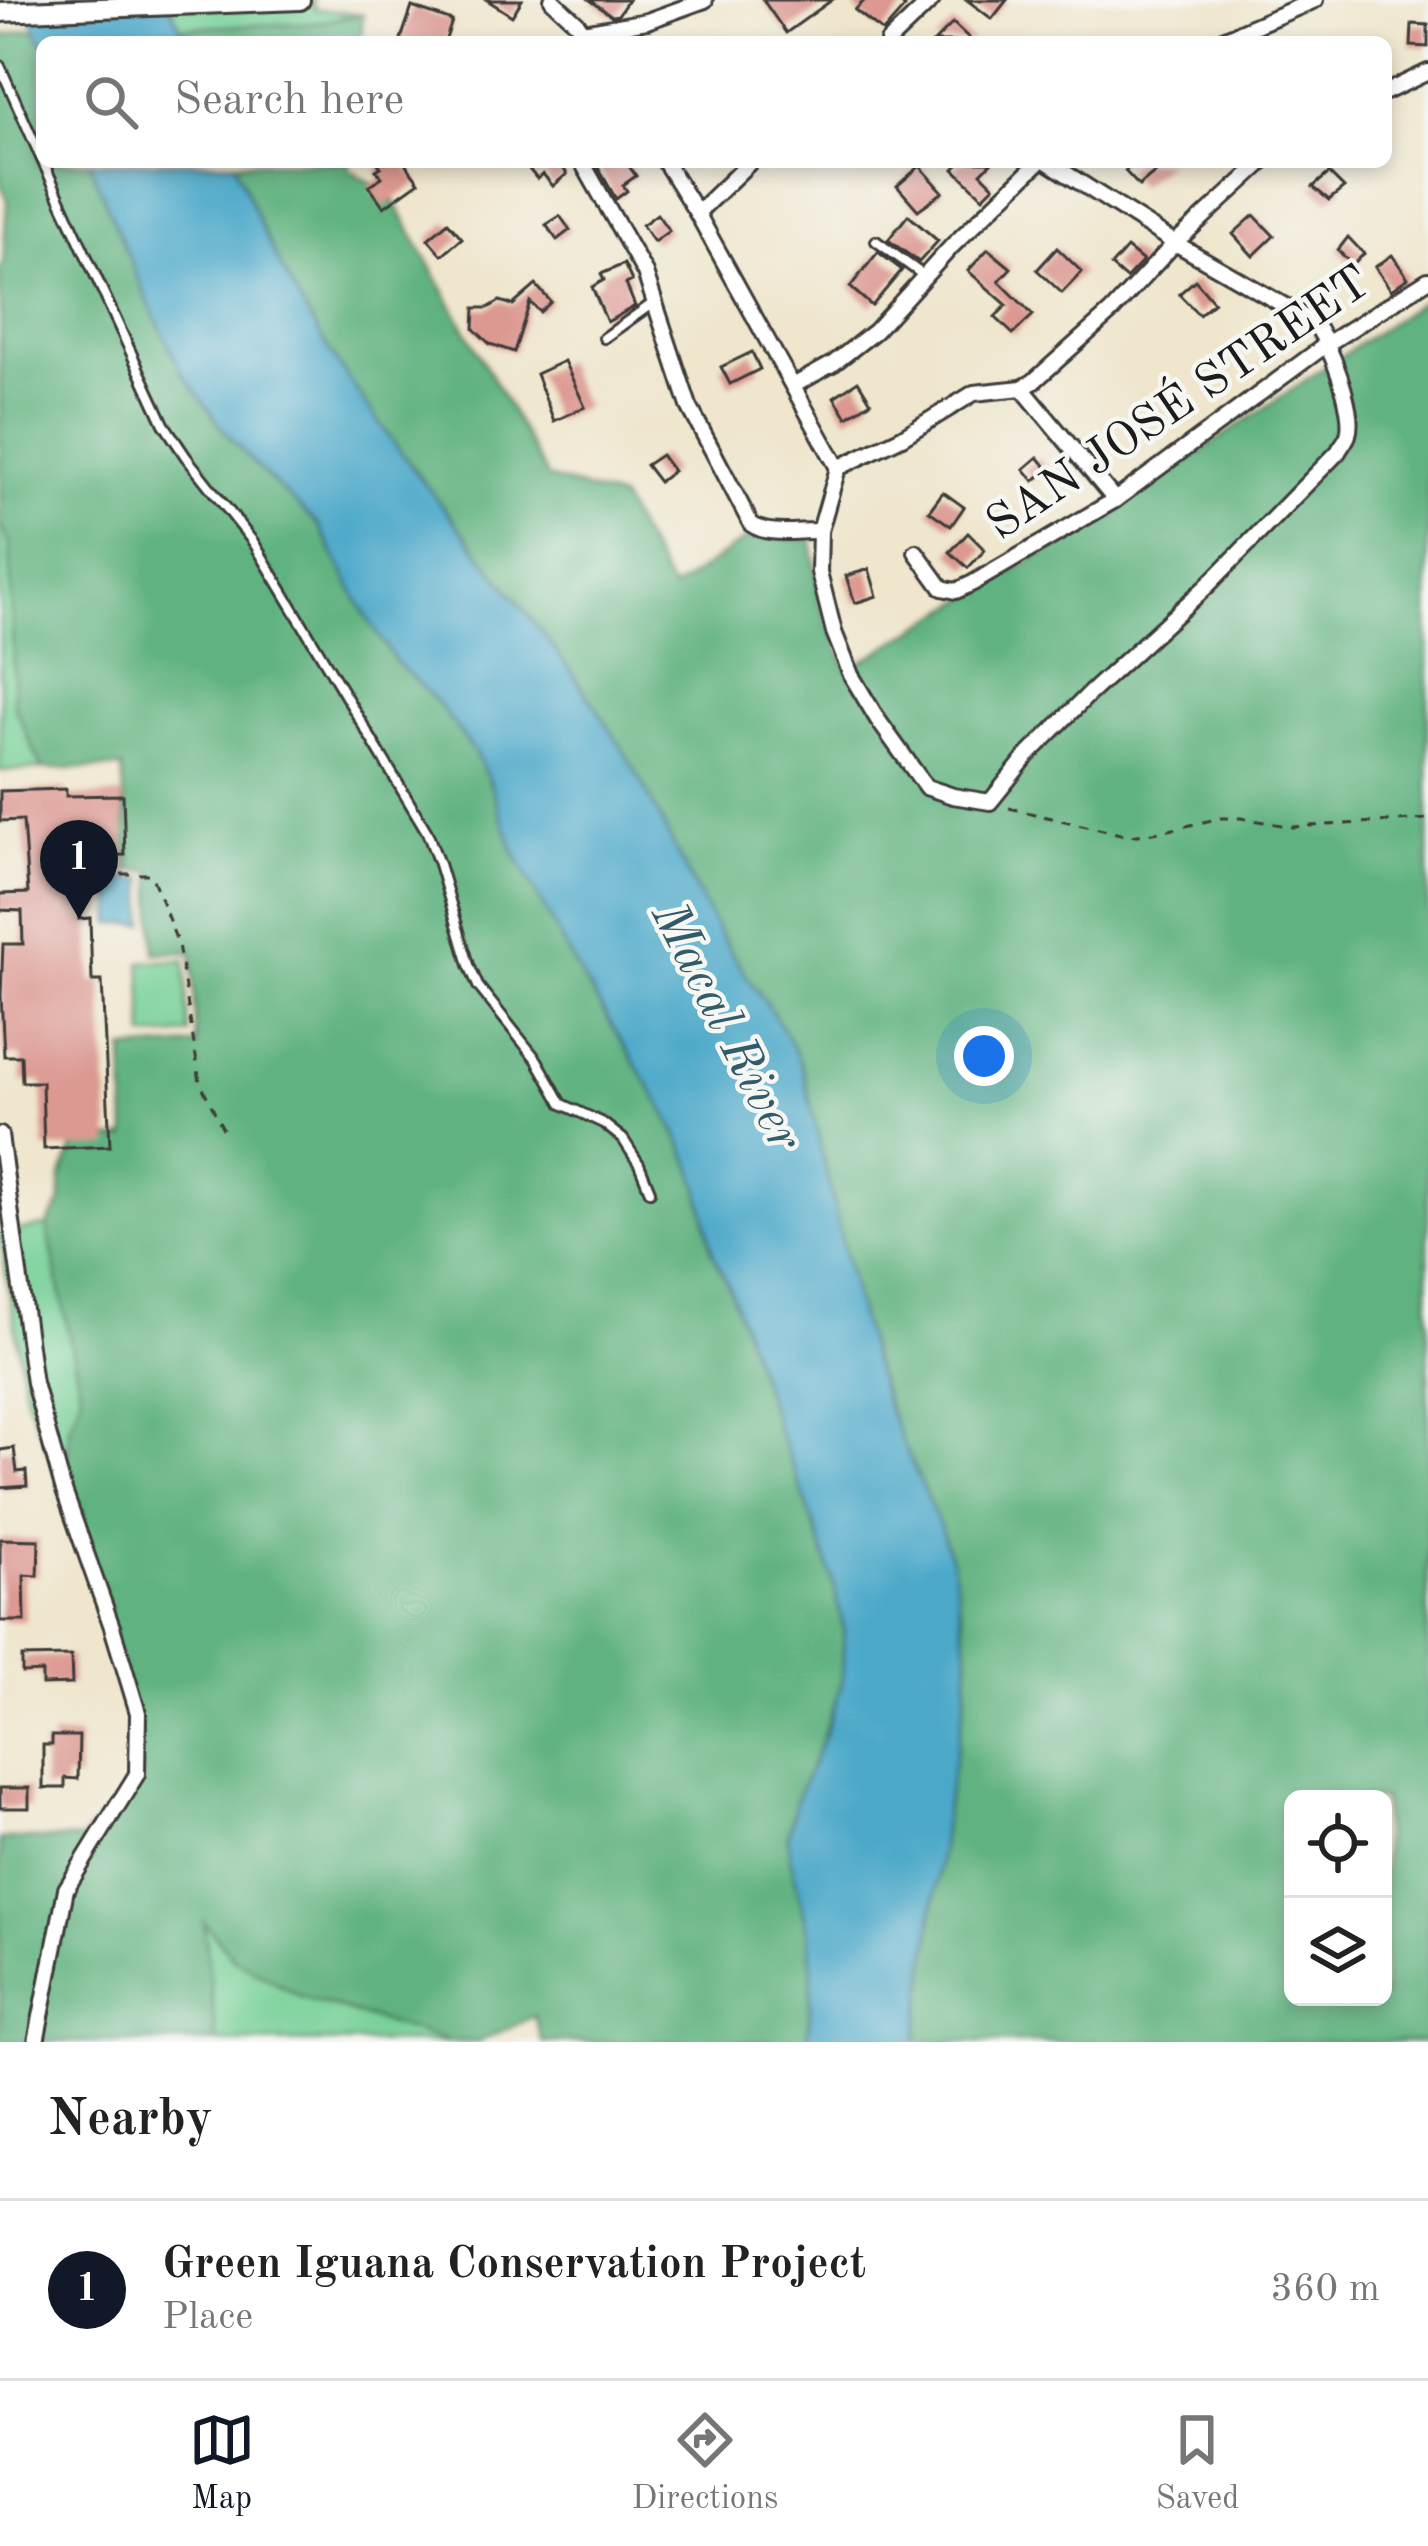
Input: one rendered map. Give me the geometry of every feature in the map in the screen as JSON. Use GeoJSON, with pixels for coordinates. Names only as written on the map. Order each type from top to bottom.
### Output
{"type":"FeatureCollection","features":[{"type":"Feature","properties":{"kind":"main road"},"geometry":{"type":"LineString","coordinates":[[0,12],[301,0]]}},
{"type":"Feature","properties":{"kind":"street"},"geometry":{"type":"LineString","coordinates":[[552,0],[585,36]]}},
{"type":"Feature","properties":{"kind":"street"},"geometry":{"type":"LineString","coordinates":[[590,36],[647,22],[705,0]]}},
{"type":"Feature","properties":{"kind":"street"},"geometry":{"type":"LineString","coordinates":[[894,36],[932,0]]}},
{"type":"Feature","properties":{"kind":"street"},"geometry":{"type":"LineString","coordinates":[[1230,36],[1315,0]]}},
{"type":"Feature","properties":{"kind":"street"},"geometry":{"type":"LineString","coordinates":[[1392,89],[1428,72]]}},
{"type":"Feature","properties":{"kind":"street"},"geometry":{"type":"LineString","coordinates":[[586,168],[622,228],[656,301],[689,406],[751,524],[760,530],[820,531]]}},
{"type":"Feature","properties":{"kind":"street"},"geometry":{"type":"LineString","coordinates":[[669,168],[838,468],[820,531],[819,572],[851,675],[926,787],[990,802],[1027,756],[1207,586],[1338,452],[1350,418],[1328,344],[1313,322],[1054,168]]}},
{"type":"Feature","properties":{"kind":"street"},"geometry":{"type":"LineString","coordinates":[[697,213],[744,168]]}},
{"type":"Feature","properties":{"kind":"street"},"geometry":{"type":"LineString","coordinates":[[793,386],[875,331],[976,222],[1037,168]]}},
{"type":"Feature","properties":{"kind":"street"},"geometry":{"type":"LineString","coordinates":[[838,468],[902,437],[974,393],[1022,388],[1044,374],[1257,168]]}},
{"type":"Feature","properties":{"kind":"street","name":"SAN JOSÉ STREET"},"geometry":{"type":"LineString","coordinates":[[916,552],[942,588],[956,591],[1022,556],[1115,500],[1328,344],[1428,280]]}},
{"type":"Feature","properties":{"kind":"street"},"geometry":{"type":"LineString","coordinates":[[1022,388],[1115,500]]}},
{"type":"Feature","properties":{"kind":"street"},"geometry":{"type":"LineString","coordinates":[[0,1135],[34,1383],[63,1488],[138,1714],[137,1774],[66,1889],[36,2042]]}},
{"type":"Feature","properties":{"kind":"lane"},"geometry":{"type":"LineString","coordinates":[[0,66],[36,147]]}},
{"type":"Feature","properties":{"kind":"lane"},"geometry":{"type":"LineString","coordinates":[[45,168],[164,424],[254,543],[427,832],[478,986],[537,1060],[562,1104],[622,1138],[650,1192]]}},
{"type":"Feature","properties":{"kind":"lane"},"geometry":{"type":"LineString","coordinates":[[876,241],[925,277]]}},
{"type":"Feature","properties":{"kind":"lane"},"geometry":{"type":"LineString","coordinates":[[604,338],[656,301]]}},
{"type":"Feature","properties":{"kind":"path"},"geometry":{"type":"LineString","coordinates":[[990,802],[1129,836],[1220,818],[1293,827],[1428,819]]}},
{"type":"Feature","properties":{"kind":"path"},"geometry":{"type":"LineString","coordinates":[[85,874],[151,874],[178,944],[200,1082],[227,1137]]}},
{"type":"Feature","properties":{"kind":"green space"},"geometry":{"type":"Polygon","coordinates":[[[167,0],[313,0],[314,9],[363,14],[314,23],[181,28],[167,0]]]}},
{"type":"Feature","properties":{"kind":"green space"},"geometry":{"type":"Polygon","coordinates":[[[363,14],[361,36],[185,36],[181,28],[314,23],[363,14]]]}},
{"type":"Feature","properties":{"kind":"green space"},"geometry":{"type":"Polygon","coordinates":[[[26,30],[37,30],[39,36],[36,168],[92,168],[181,371],[227,434],[319,526],[396,662],[434,699],[474,751],[514,852],[691,1163],[712,1251],[808,1507],[844,1631],[842,1683],[789,1852],[808,1929],[812,1972],[808,2042],[542,2042],[534,2016],[479,2042],[450,2042],[302,1997],[233,1958],[204,1922],[217,2042],[0,2042],[0,1839],[82,1839],[130,1791],[134,1712],[65,1492],[69,1429],[81,1395],[47,1226],[61,1202],[61,1178],[76,1141],[126,1138],[124,1050],[197,1045],[192,952],[155,953],[152,871],[129,870],[122,768],[43,769],[14,706],[10,543],[0,522],[0,267],[7,201],[0,180],[0,37],[26,30]]]}},
{"type":"Feature","properties":{"kind":"green space"},"geometry":{"type":"Polygon","coordinates":[[[237,168],[349,168],[391,195],[548,478],[620,499],[672,590],[750,536],[812,540],[820,603],[848,670],[1123,504],[1428,297],[1428,2042],[917,2042],[968,1657],[962,1612],[872,1361],[803,1070],[718,931],[603,718],[337,362],[263,232],[237,168]]]}},
{"type":"Feature","properties":{"kind":"green space"},"geometry":{"type":"Polygon","coordinates":[[[0,522],[10,543],[14,706],[43,769],[0,771],[0,522]]]}},
{"type":"Feature","properties":{"kind":"green space"},"geometry":{"type":"Polygon","coordinates":[[[185,960],[189,1034],[145,1037],[141,962],[185,960]]]}},
{"type":"Feature","properties":{"kind":"green space"},"geometry":{"type":"Polygon","coordinates":[[[47,1226],[81,1395],[69,1429],[65,1492],[26,1397],[0,1234],[47,1226]]]}},
{"type":"Feature","properties":{"kind":"green space"},"geometry":{"type":"Polygon","coordinates":[[[203,1920],[233,1958],[301,1997],[450,2042],[217,2042],[203,1920]]]}},
{"type":"Feature","properties":{"kind":"water"},"geometry":{"type":"Polygon","coordinates":[[[23,0],[167,0],[185,36],[39,36],[23,0]]]}},
{"type":"Feature","properties":{"kind":"water","name":"Macal River"},"geometry":{"type":"Polygon","coordinates":[[[92,168],[237,168],[263,232],[337,362],[603,718],[639,777],[718,931],[803,1070],[872,1361],[952,1562],[968,1657],[917,2042],[808,2042],[812,1972],[808,1929],[788,1835],[797,1797],[842,1683],[844,1631],[808,1507],[712,1251],[691,1163],[514,852],[474,751],[434,699],[396,662],[319,526],[227,434],[181,371],[92,168]]]}},
{"type":"Feature","properties":{"kind":"water"},"geometry":{"type":"Polygon","coordinates":[[[144,878],[145,924],[112,924],[112,879],[144,878]]]}},
{"type":"Feature","properties":{"kind":"building"},"geometry":{"type":"Polygon","coordinates":[[[487,0],[522,0],[512,16],[487,0]]]}},
{"type":"Feature","properties":{"kind":"building"},"geometry":{"type":"Polygon","coordinates":[[[590,0],[628,0],[612,16],[590,0]]]}},
{"type":"Feature","properties":{"kind":"building"},"geometry":{"type":"Polygon","coordinates":[[[763,0],[832,0],[786,33],[763,0]]]}},
{"type":"Feature","properties":{"kind":"building"},"geometry":{"type":"Polygon","coordinates":[[[865,0],[897,0],[905,7],[883,32],[855,10],[865,0]]]}},
{"type":"Feature","properties":{"kind":"building"},"geometry":{"type":"Polygon","coordinates":[[[967,0],[1007,0],[992,19],[967,0]]]}},
{"type":"Feature","properties":{"kind":"building"},"geometry":{"type":"Polygon","coordinates":[[[412,7],[452,21],[447,36],[402,36],[412,7]]]}},
{"type":"Feature","properties":{"kind":"building"},"geometry":{"type":"Polygon","coordinates":[[[953,23],[967,36],[940,36],[953,23]]]}},
{"type":"Feature","properties":{"kind":"building"},"geometry":{"type":"Polygon","coordinates":[[[1412,24],[1428,25],[1428,47],[1411,46],[1412,24]]]}},
{"type":"Feature","properties":{"kind":"building"},"geometry":{"type":"Polygon","coordinates":[[[408,168],[419,182],[384,207],[369,186],[382,177],[376,170],[408,168]]]}},
{"type":"Feature","properties":{"kind":"building"},"geometry":{"type":"Polygon","coordinates":[[[528,168],[563,168],[567,174],[553,186],[543,174],[537,179],[528,168]]]}},
{"type":"Feature","properties":{"kind":"building"},"geometry":{"type":"Polygon","coordinates":[[[598,168],[630,168],[636,176],[623,185],[627,191],[616,199],[598,168]]]}},
{"type":"Feature","properties":{"kind":"building"},"geometry":{"type":"Polygon","coordinates":[[[922,168],[943,192],[918,210],[897,186],[922,168]]]}},
{"type":"Feature","properties":{"kind":"building"},"geometry":{"type":"Polygon","coordinates":[[[986,168],[981,173],[994,186],[983,197],[954,169],[986,168]]]}},
{"type":"Feature","properties":{"kind":"building"},"geometry":{"type":"Polygon","coordinates":[[[1129,168],[1161,168],[1139,186],[1125,171],[1129,168]]]}},
{"type":"Feature","properties":{"kind":"building"},"geometry":{"type":"Polygon","coordinates":[[[1329,173],[1344,188],[1329,200],[1313,187],[1329,173]]]}},
{"type":"Feature","properties":{"kind":"building"},"geometry":{"type":"Polygon","coordinates":[[[657,214],[669,231],[654,242],[642,225],[657,214]]]}},
{"type":"Feature","properties":{"kind":"building"},"geometry":{"type":"Polygon","coordinates":[[[908,215],[938,241],[919,262],[888,240],[908,215]]]}},
{"type":"Feature","properties":{"kind":"building"},"geometry":{"type":"Polygon","coordinates":[[[1254,215],[1274,236],[1253,256],[1233,234],[1254,215]]]}},
{"type":"Feature","properties":{"kind":"building"},"geometry":{"type":"Polygon","coordinates":[[[560,216],[570,230],[557,240],[546,225],[560,216]]]}},
{"type":"Feature","properties":{"kind":"building"},"geometry":{"type":"Polygon","coordinates":[[[448,222],[462,238],[442,255],[428,239],[448,222]]]}},
{"type":"Feature","properties":{"kind":"building"},"geometry":{"type":"Polygon","coordinates":[[[1348,237],[1364,254],[1352,265],[1338,250],[1348,237]]]}},
{"type":"Feature","properties":{"kind":"building"},"geometry":{"type":"Polygon","coordinates":[[[1057,248],[1082,272],[1062,293],[1037,270],[1057,248]]]}},
{"type":"Feature","properties":{"kind":"building"},"geometry":{"type":"Polygon","coordinates":[[[1127,248],[1143,261],[1126,279],[1111,266],[1127,248]]]}},
{"type":"Feature","properties":{"kind":"building"},"geometry":{"type":"Polygon","coordinates":[[[988,249],[1011,268],[999,281],[1033,315],[1013,334],[995,317],[1007,305],[968,271],[988,249]]]}},
{"type":"Feature","properties":{"kind":"building"},"geometry":{"type":"Polygon","coordinates":[[[878,252],[902,270],[872,306],[850,287],[878,252]]]}},
{"type":"Feature","properties":{"kind":"building"},"geometry":{"type":"Polygon","coordinates":[[[1392,255],[1408,278],[1391,290],[1375,267],[1392,255]]]}},
{"type":"Feature","properties":{"kind":"building"},"geometry":{"type":"Polygon","coordinates":[[[624,264],[635,306],[607,322],[592,287],[604,280],[601,274],[624,264]]]}},
{"type":"Feature","properties":{"kind":"building"},"geometry":{"type":"Polygon","coordinates":[[[1195,280],[1214,302],[1199,315],[1179,294],[1195,280]]]}},
{"type":"Feature","properties":{"kind":"building"},"geometry":{"type":"Polygon","coordinates":[[[536,285],[551,302],[540,312],[530,302],[514,352],[490,344],[474,329],[475,308],[500,301],[513,305],[536,285]]]}},
{"type":"Feature","properties":{"kind":"building"},"geometry":{"type":"Polygon","coordinates":[[[752,352],[760,369],[730,384],[721,367],[752,352]]]}},
{"type":"Feature","properties":{"kind":"building"},"geometry":{"type":"Polygon","coordinates":[[[564,361],[585,407],[554,421],[536,374],[564,361]]]}},
{"type":"Feature","properties":{"kind":"building"},"geometry":{"type":"Polygon","coordinates":[[[858,381],[871,402],[847,417],[834,397],[858,381]]]}},
{"type":"Feature","properties":{"kind":"building"},"geometry":{"type":"Polygon","coordinates":[[[661,455],[673,471],[659,482],[646,465],[661,455]]]}},
{"type":"Feature","properties":{"kind":"building"},"geometry":{"type":"Polygon","coordinates":[[[1038,457],[1048,469],[1034,481],[1024,469],[1038,457]]]}},
{"type":"Feature","properties":{"kind":"building"},"geometry":{"type":"Polygon","coordinates":[[[943,492],[964,507],[951,526],[929,511],[943,492]]]}},
{"type":"Feature","properties":{"kind":"building"},"geometry":{"type":"Polygon","coordinates":[[[968,533],[985,550],[968,568],[950,552],[968,533]]]}},
{"type":"Feature","properties":{"kind":"building"},"geometry":{"type":"Polygon","coordinates":[[[869,569],[877,596],[855,603],[846,576],[869,569]]]}},
{"type":"Feature","properties":{"kind":"building"},"geometry":{"type":"Polygon","coordinates":[[[66,789],[66,796],[123,795],[125,855],[69,856],[71,894],[79,894],[79,919],[90,918],[92,981],[102,981],[110,1146],[44,1149],[42,1082],[22,1082],[21,1056],[4,1056],[3,944],[23,944],[22,911],[0,910],[0,894],[28,893],[23,820],[0,821],[0,791],[66,789]]]}},
{"type":"Feature","properties":{"kind":"building"},"geometry":{"type":"Polygon","coordinates":[[[14,1448],[17,1472],[26,1471],[27,1486],[0,1488],[0,1450],[14,1448]]]}},
{"type":"Feature","properties":{"kind":"building"},"geometry":{"type":"Polygon","coordinates":[[[0,1539],[39,1540],[38,1576],[24,1575],[25,1621],[0,1621],[0,1539]]]}},
{"type":"Feature","properties":{"kind":"building"},"geometry":{"type":"Polygon","coordinates":[[[71,1656],[72,1684],[42,1685],[42,1672],[22,1673],[22,1657],[71,1656]]]}},
{"type":"Feature","properties":{"kind":"building"},"geometry":{"type":"Polygon","coordinates":[[[52,1736],[79,1736],[78,1779],[65,1778],[65,1788],[43,1788],[43,1745],[52,1745],[52,1736]]]}},
{"type":"Feature","properties":{"kind":"building"},"geometry":{"type":"Polygon","coordinates":[[[0,1788],[29,1788],[29,1808],[0,1808],[0,1788]]]}},
{"type":"Feature","properties":{"kind":"place","name":"Green Iguana Conservation Project"},"geometry":{"type":"Point","coordinates":[79,919]}}]}
